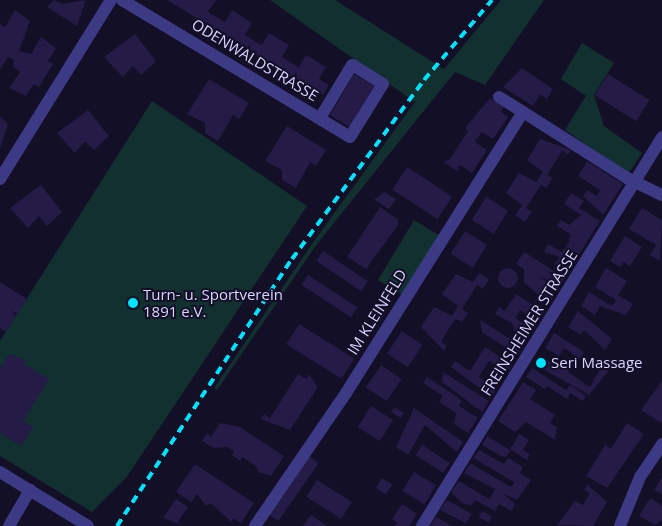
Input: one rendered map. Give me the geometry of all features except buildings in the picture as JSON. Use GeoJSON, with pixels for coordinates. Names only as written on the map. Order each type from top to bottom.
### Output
{"type":"FeatureCollection","features":[{"type":"Feature","properties":{"kind":"street"},"geometry":{"type":"LineString","coordinates":[[0,179],[111,0]]}},
{"type":"Feature","properties":{"kind":"street","name":"ODENWALDSTRASSE"},"geometry":{"type":"LineString","coordinates":[[122,0],[350,137],[383,84],[352,65],[320,118]]}},
{"type":"Feature","properties":{"kind":"street"},"geometry":{"type":"LineString","coordinates":[[499,97],[636,182],[662,195]]}},
{"type":"Feature","properties":{"kind":"street","name":"IM KLEINFELD"},"geometry":{"type":"LineString","coordinates":[[255,526],[346,393],[522,112]]}},
{"type":"Feature","properties":{"kind":"street","name":"FREINSHEIMER STRASSE"},"geometry":{"type":"LineString","coordinates":[[422,526],[636,182],[662,136]]}},
{"type":"Feature","properties":{"kind":"street"},"geometry":{"type":"LineString","coordinates":[[620,526],[640,478],[662,444]]}},
{"type":"Feature","properties":{"kind":"street"},"geometry":{"type":"LineString","coordinates":[[0,472],[88,526]]}},
{"type":"Feature","properties":{"kind":"street"},"geometry":{"type":"LineString","coordinates":[[9,526],[30,490]]}},
{"type":"Feature","properties":{"kind":"green space"},"geometry":{"type":"Polygon","coordinates":[[[270,0],[335,0],[444,69],[501,0],[544,0],[485,85],[455,72],[317,244],[217,390],[214,388],[314,241],[415,102],[270,0]]]}},
{"type":"Feature","properties":{"kind":"green space"},"geometry":{"type":"Polygon","coordinates":[[[582,43],[614,63],[594,95],[604,126],[642,153],[628,174],[565,130],[586,96],[561,79],[582,43]]]}},
{"type":"Feature","properties":{"kind":"green space","name":"Turn- u. Sportverein 1891 e.V."},"geometry":{"type":"Polygon","coordinates":[[[152,101],[307,206],[126,478],[92,512],[0,456],[0,341],[152,101]]]}},
{"type":"Feature","properties":{"kind":"green space"},"geometry":{"type":"Polygon","coordinates":[[[414,220],[439,235],[403,295],[378,280],[414,220]]]}},
{"type":"Feature","properties":{"kind":"railway"},"geometry":{"type":"LineString","coordinates":[[117,526],[292,259],[424,80],[492,0]]}},
{"type":"Feature","properties":{"kind":"place","name":"Turn- u. Sportverein 1891 e.V."},"geometry":{"type":"Point","coordinates":[133,303]}},
{"type":"Feature","properties":{"kind":"place","name":"Seri Massage"},"geometry":{"type":"Point","coordinates":[541,363]}}]}
